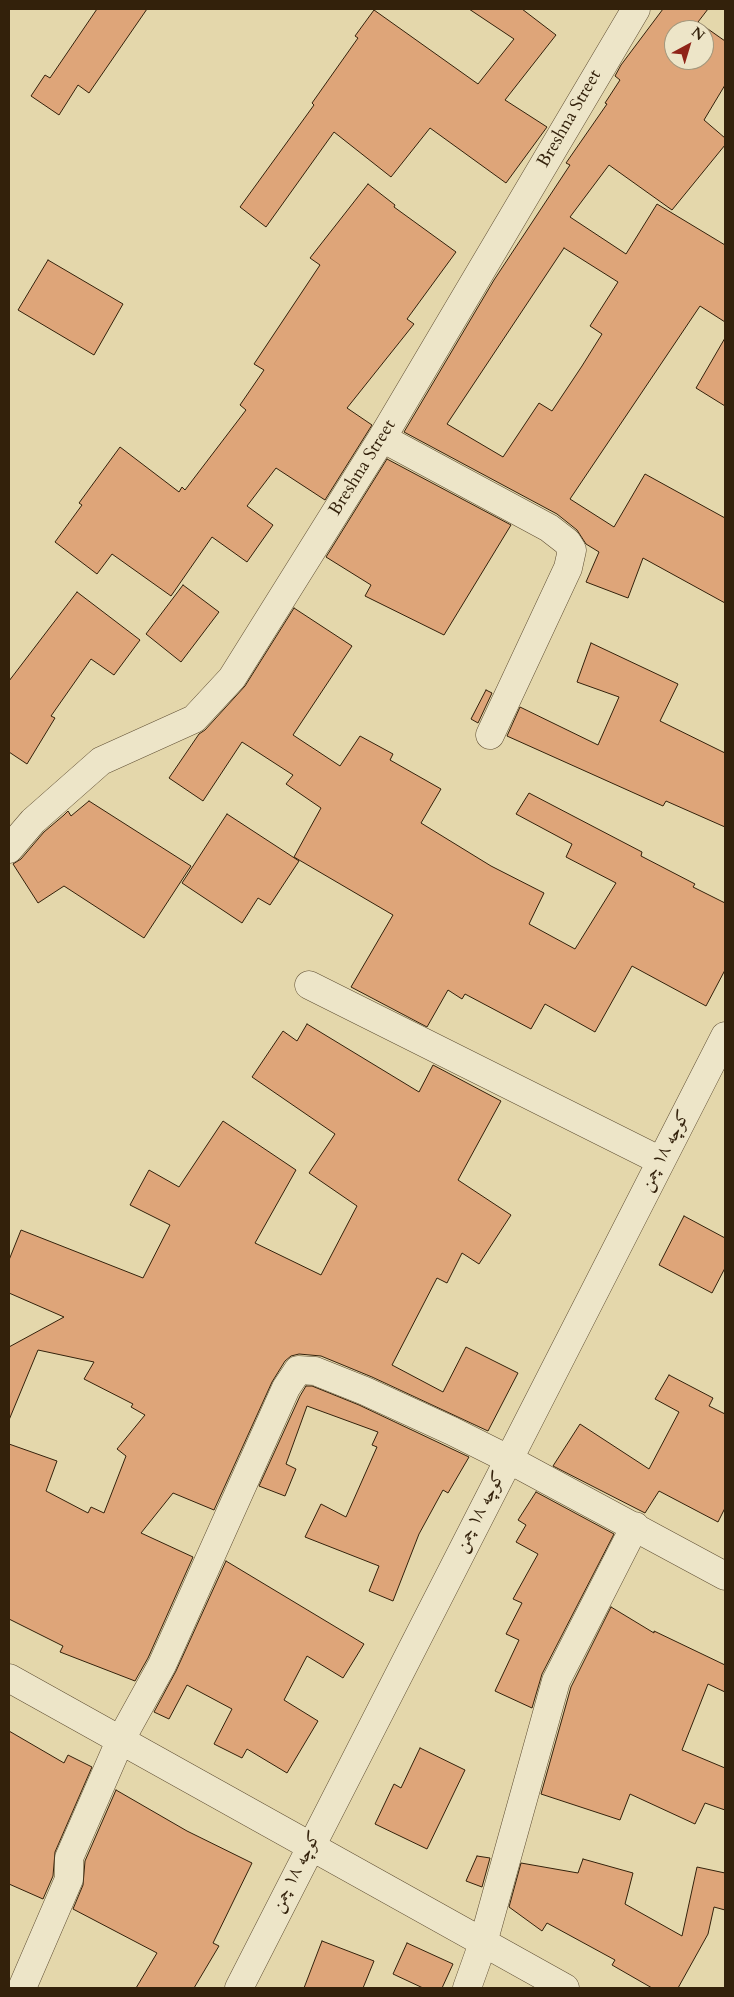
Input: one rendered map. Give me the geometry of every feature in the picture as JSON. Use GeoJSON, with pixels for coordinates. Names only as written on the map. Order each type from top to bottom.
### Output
{"type":"FeatureCollection","features":[{"type":"Feature","properties":{"kind":"street","name":"Breshna Street"},"geometry":{"type":"LineString","coordinates":[[9,849],[33,821],[101,761],[194,719],[232,678],[382,438],[636,9]]}},
{"type":"Feature","properties":{"kind":"street"},"geometry":{"type":"LineString","coordinates":[[382,438],[549,528],[567,542],[572,550],[568,568],[490,735]]}},
{"type":"Feature","properties":{"kind":"street"},"geometry":{"type":"LineString","coordinates":[[309,985],[661,1161]]}},
{"type":"Feature","properties":{"kind":"street","name":"كوچه ١٨ چمن"},"geometry":{"type":"LineString","coordinates":[[239,1988],[725,1036]]}},
{"type":"Feature","properties":{"kind":"street"},"geometry":{"type":"LineString","coordinates":[[22,1988],[69,1879],[69,1858],[120,1741],[162,1665],[286,1388],[298,1370],[315,1371],[365,1391],[508,1459],[725,1576]]}},
{"type":"Feature","properties":{"kind":"street"},"geometry":{"type":"LineString","coordinates":[[468,1988],[483,1943],[556,1681],[635,1526]]}},
{"type":"Feature","properties":{"kind":"street"},"geometry":{"type":"LineString","coordinates":[[9,1678],[565,1988]]}},
{"type":"Feature","properties":{"kind":"building"},"geometry":{"type":"Polygon","coordinates":[[[97,9],[147,9],[89,93],[78,85],[59,115],[31,96],[45,75],[50,78],[97,9]]]}},
{"type":"Feature","properties":{"kind":"building"},"geometry":{"type":"Polygon","coordinates":[[[469,9],[522,9],[556,35],[505,100],[547,127],[506,183],[430,128],[391,177],[334,132],[266,227],[240,207],[314,105],[312,103],[358,38],[355,36],[374,10],[478,84],[514,39],[469,9]]]}},
{"type":"Feature","properties":{"kind":"building"},"geometry":{"type":"Polygon","coordinates":[[[663,9],[708,9],[700,20],[664,20],[664,70],[714,70],[714,33],[725,41],[725,85],[704,120],[725,138],[725,145],[672,210],[609,165],[570,217],[626,254],[657,204],[725,245],[725,322],[700,306],[570,499],[614,527],[645,474],[725,518],[725,603],[643,558],[628,598],[586,582],[599,552],[586,544],[577,530],[557,514],[404,432],[494,280],[570,165],[566,163],[607,104],[605,103],[620,80],[615,76],[621,65],[663,9]],[[564,248],[447,424],[503,457],[539,403],[552,411],[582,366],[602,334],[590,326],[618,282],[564,248]]]}},
{"type":"Feature","properties":{"kind":"building"},"geometry":{"type":"Polygon","coordinates":[[[368,184],[395,205],[394,207],[456,252],[407,319],[414,324],[347,408],[372,425],[325,500],[276,468],[247,506],[273,525],[247,562],[212,537],[171,596],[112,554],[97,574],[55,542],[82,505],[79,503],[120,447],[179,492],[182,487],[185,490],[246,410],[240,405],[264,370],[254,364],[320,265],[310,258],[368,184]]]}},
{"type":"Feature","properties":{"kind":"building"},"geometry":{"type":"Polygon","coordinates":[[[48,260],[123,304],[94,355],[18,310],[48,260]]]}},
{"type":"Feature","properties":{"kind":"building"},"geometry":{"type":"Polygon","coordinates":[[[725,338],[725,406],[696,388],[725,338]]]}},
{"type":"Feature","properties":{"kind":"building"},"geometry":{"type":"Polygon","coordinates":[[[387,459],[511,525],[444,635],[365,596],[371,585],[326,557],[387,459]]]}},
{"type":"Feature","properties":{"kind":"building"},"geometry":{"type":"Polygon","coordinates":[[[183,585],[219,612],[181,662],[146,634],[183,585]]]}},
{"type":"Feature","properties":{"kind":"building"},"geometry":{"type":"Polygon","coordinates":[[[77,592],[140,640],[114,675],[91,659],[51,716],[55,718],[27,764],[9,752],[9,681],[77,592]]]}},
{"type":"Feature","properties":{"kind":"building"},"geometry":{"type":"Polygon","coordinates":[[[294,608],[352,646],[293,735],[340,766],[360,736],[393,754],[390,760],[441,789],[421,823],[491,866],[544,893],[529,924],[575,949],[616,883],[566,857],[572,844],[516,814],[529,793],[642,852],[641,856],[695,884],[693,887],[725,903],[725,970],[706,1006],[632,966],[595,1032],[545,1004],[531,1029],[465,994],[462,999],[448,990],[427,1027],[351,987],[393,915],[294,857],[321,808],[286,784],[293,775],[242,742],[203,801],[169,778],[199,734],[205,730],[245,686],[294,608]]]}},
{"type":"Feature","properties":{"kind":"building"},"geometry":{"type":"Polygon","coordinates":[[[591,643],[678,684],[660,721],[725,753],[725,827],[666,801],[663,806],[507,736],[520,707],[598,745],[619,697],[577,682],[591,643]]]}},
{"type":"Feature","properties":{"kind":"building"},"geometry":{"type":"Polygon","coordinates":[[[486,690],[492,693],[478,723],[471,719],[486,690]]]}},
{"type":"Feature","properties":{"kind":"building"},"geometry":{"type":"Polygon","coordinates":[[[89,801],[191,866],[144,938],[64,886],[38,903],[13,864],[21,859],[44,832],[68,811],[71,816],[89,801]]]}},
{"type":"Feature","properties":{"kind":"building"},"geometry":{"type":"Polygon","coordinates":[[[227,814],[299,861],[270,905],[258,898],[242,923],[182,883],[227,814]]]}},
{"type":"Feature","properties":{"kind":"building"},"geometry":{"type":"Polygon","coordinates":[[[307,1024],[419,1092],[433,1065],[501,1101],[458,1180],[511,1215],[479,1264],[462,1253],[447,1283],[437,1278],[392,1365],[443,1392],[466,1347],[518,1373],[488,1431],[372,1377],[321,1356],[299,1354],[291,1356],[285,1361],[272,1382],[214,1510],[173,1493],[141,1533],[193,1557],[148,1658],[135,1681],[60,1652],[63,1646],[9,1619],[9,1444],[57,1461],[46,1491],[88,1513],[91,1507],[104,1513],[126,1456],[117,1449],[145,1415],[131,1407],[133,1404],[84,1379],[94,1362],[38,1350],[9,1420],[9,1347],[64,1317],[9,1293],[9,1260],[21,1230],[143,1278],[170,1225],[130,1205],[149,1170],[179,1187],[223,1121],[296,1170],[255,1243],[321,1275],[357,1206],[309,1173],[335,1134],[252,1077],[283,1031],[297,1041],[307,1024]]]}},
{"type":"Feature","properties":{"kind":"building"},"geometry":{"type":"Polygon","coordinates":[[[684,1216],[725,1238],[725,1268],[712,1293],[659,1265],[684,1216]]]}},
{"type":"Feature","properties":{"kind":"building"},"geometry":{"type":"Polygon","coordinates":[[[669,1375],[713,1398],[709,1406],[725,1414],[725,1508],[718,1522],[659,1491],[645,1513],[553,1466],[580,1424],[649,1469],[679,1412],[655,1399],[669,1375]]]}},
{"type":"Feature","properties":{"kind":"building"},"geometry":{"type":"Polygon","coordinates":[[[306,1386],[312,1386],[359,1405],[469,1457],[448,1493],[443,1490],[419,1534],[393,1601],[369,1591],[379,1566],[305,1537],[321,1504],[346,1517],[377,1447],[372,1445],[378,1432],[307,1406],[286,1464],[296,1469],[285,1496],[259,1486],[306,1386]]]}},
{"type":"Feature","properties":{"kind":"building"},"geometry":{"type":"Polygon","coordinates":[[[536,1492],[614,1534],[542,1674],[532,1708],[495,1691],[519,1640],[506,1634],[522,1603],[513,1599],[538,1554],[516,1542],[526,1525],[518,1520],[536,1492]]]}},
{"type":"Feature","properties":{"kind":"building"},"geometry":{"type":"Polygon","coordinates":[[[226,1561],[364,1644],[343,1678],[307,1656],[284,1700],[318,1721],[287,1773],[247,1749],[242,1758],[214,1744],[232,1709],[187,1685],[169,1719],[154,1712],[176,1671],[226,1561]]]}},
{"type":"Feature","properties":{"kind":"building"},"geometry":{"type":"Polygon","coordinates":[[[611,1607],[654,1633],[654,1631],[725,1665],[725,1692],[708,1684],[682,1750],[725,1768],[725,1810],[705,1803],[695,1824],[630,1794],[620,1820],[541,1794],[571,1687],[611,1607]]]}},
{"type":"Feature","properties":{"kind":"building"},"geometry":{"type":"Polygon","coordinates":[[[9,1731],[64,1763],[68,1755],[92,1767],[55,1852],[53,1876],[43,1899],[9,1884],[9,1731]]]}},
{"type":"Feature","properties":{"kind":"building"},"geometry":{"type":"Polygon","coordinates":[[[420,1748],[465,1770],[427,1849],[375,1824],[394,1784],[401,1788],[420,1748]]]}},
{"type":"Feature","properties":{"kind":"building"},"geometry":{"type":"Polygon","coordinates":[[[116,1790],[187,1831],[252,1863],[213,1943],[219,1946],[194,1988],[136,1988],[157,1953],[73,1909],[83,1885],[85,1861],[116,1790]]]}},
{"type":"Feature","properties":{"kind":"building"},"geometry":{"type":"Polygon","coordinates":[[[477,1856],[490,1858],[482,1887],[466,1881],[477,1856]]]}},
{"type":"Feature","properties":{"kind":"building"},"geometry":{"type":"Polygon","coordinates":[[[583,1859],[633,1873],[625,1904],[682,1936],[697,1867],[725,1873],[725,1910],[714,1907],[708,1934],[678,1988],[652,1988],[612,1965],[615,1960],[547,1923],[542,1931],[509,1907],[521,1863],[578,1873],[583,1859]]]}},
{"type":"Feature","properties":{"kind":"building"},"geometry":{"type":"Polygon","coordinates":[[[322,1941],[374,1961],[363,1988],[304,1988],[322,1941]]]}},
{"type":"Feature","properties":{"kind":"building"},"geometry":{"type":"Polygon","coordinates":[[[407,1943],[453,1964],[442,1988],[423,1988],[393,1974],[407,1943]]]}}]}
